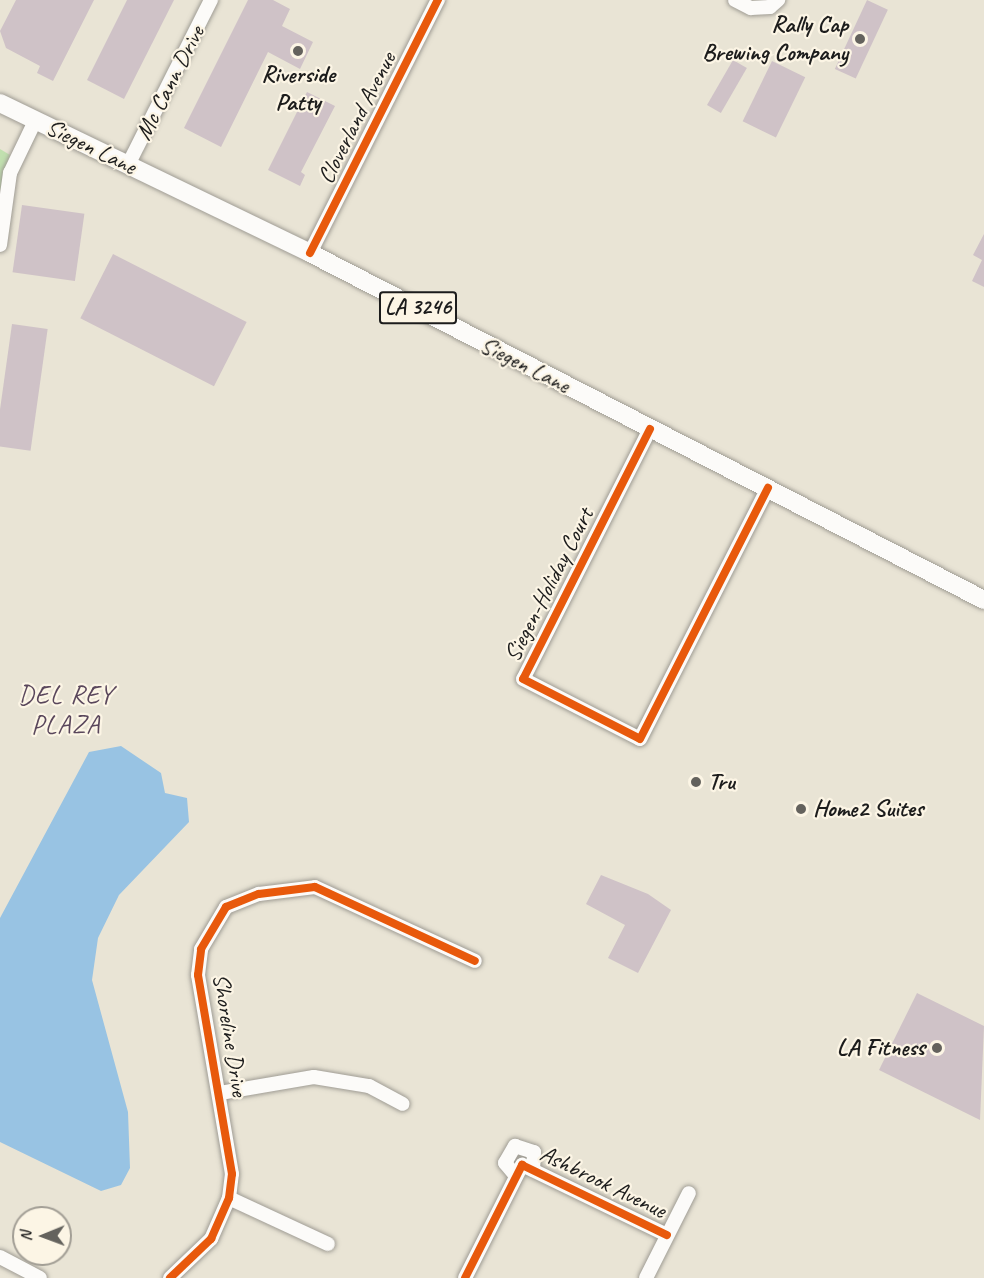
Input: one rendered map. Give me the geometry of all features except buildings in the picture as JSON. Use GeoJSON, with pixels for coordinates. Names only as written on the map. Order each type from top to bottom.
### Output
{"type":"FeatureCollection","features":[{"type":"Feature","properties":{"kind":"main road","name":"Siegen Lane"},"geometry":{"type":"LineString","coordinates":[[0,103],[310,253],[984,600]]}},
{"type":"Feature","properties":{"kind":"street","name":"Mc Cann Drive"},"geometry":{"type":"LineString","coordinates":[[128,165],[211,0]]}},
{"type":"Feature","properties":{"kind":"street","name":"Cloverland Avenue"},"geometry":{"type":"LineString","coordinates":[[310,253],[438,0]]}},
{"type":"Feature","properties":{"kind":"street"},"geometry":{"type":"LineString","coordinates":[[735,0],[751,8],[774,4]]}},
{"type":"Feature","properties":{"kind":"street"},"geometry":{"type":"LineString","coordinates":[[0,245],[10,173],[34,121]]}},
{"type":"Feature","properties":{"kind":"street","name":"Siegen-Holiday Court"},"geometry":{"type":"LineString","coordinates":[[650,429],[523,679],[640,739],[768,488]]}},
{"type":"Feature","properties":{"kind":"street","name":"Shoreline Drive"},"geometry":{"type":"LineString","coordinates":[[170,1278],[211,1239],[229,1198],[232,1174],[220,1092],[198,975],[213,925],[242,898],[298,886],[336,892],[475,961]]}},
{"type":"Feature","properties":{"kind":"street"},"geometry":{"type":"LineString","coordinates":[[220,1092],[314,1077],[369,1086],[403,1104]]}},
{"type":"Feature","properties":{"kind":"street","name":"Ashbrook Avenue"},"geometry":{"type":"LineString","coordinates":[[465,1278],[524,1170],[667,1235]]}},
{"type":"Feature","properties":{"kind":"street"},"geometry":{"type":"LineString","coordinates":[[645,1278],[689,1193]]}},
{"type":"Feature","properties":{"kind":"street"},"geometry":{"type":"LineString","coordinates":[[229,1198],[328,1245]]}},
{"type":"Feature","properties":{"kind":"street"},"geometry":{"type":"LineString","coordinates":[[0,1257],[40,1278]]}},
{"type":"Feature","properties":{"kind":"green space"},"geometry":{"type":"Polygon","coordinates":[[[0,149],[10,155],[0,191],[0,149]]]}},
{"type":"Feature","properties":{"kind":"water"},"geometry":{"type":"Polygon","coordinates":[[[121,746],[161,773],[165,793],[187,798],[189,822],[119,895],[98,938],[92,980],[128,1112],[130,1168],[121,1185],[101,1191],[0,1142],[0,918],[89,752],[121,746]]]}},
{"type":"Feature","properties":{"kind":"cycle path"},"geometry":{"type":"LineString","coordinates":[[310,253],[438,0]]}},
{"type":"Feature","properties":{"kind":"cycle path"},"geometry":{"type":"LineString","coordinates":[[650,429],[523,679],[640,739],[768,488]]}},
{"type":"Feature","properties":{"kind":"cycle path"},"geometry":{"type":"LineString","coordinates":[[170,1278],[211,1239],[229,1198],[232,1174],[198,975],[201,949],[226,907],[259,894],[315,887],[475,961]]}},
{"type":"Feature","properties":{"kind":"cycle path"},"geometry":{"type":"LineString","coordinates":[[465,1278],[522,1165],[667,1235]]}},
{"type":"Feature","properties":{"kind":"place","name":"Rally Cap Brewing Company"},"geometry":{"type":"Point","coordinates":[860,39]}},
{"type":"Feature","properties":{"kind":"place","name":"Riverside Patty"},"geometry":{"type":"Point","coordinates":[298,51]}},
{"type":"Feature","properties":{"kind":"place","name":"Tru"},"geometry":{"type":"Point","coordinates":[696,782]}},
{"type":"Feature","properties":{"kind":"place","name":"Home2 Suites"},"geometry":{"type":"Point","coordinates":[801,809]}},
{"type":"Feature","properties":{"kind":"place","name":"LA Fitness"},"geometry":{"type":"Point","coordinates":[937,1048]}},
{"type":"Feature","properties":{"kind":"district","name":"DEL REY PLAZA"},"geometry":{"type":"Point","coordinates":[66,710]}}]}
